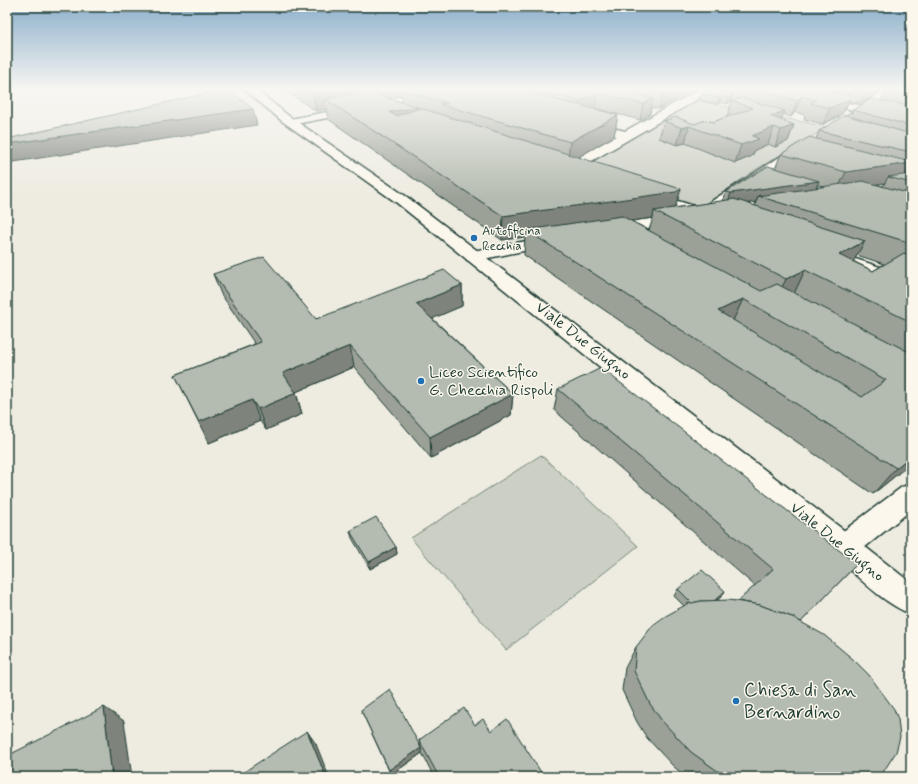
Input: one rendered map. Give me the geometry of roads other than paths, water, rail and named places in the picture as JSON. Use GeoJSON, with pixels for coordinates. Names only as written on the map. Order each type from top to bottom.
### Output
{"type":"FeatureCollection","features":[{"type":"Feature","properties":{"kind":"street","name":"Viale Due Giugno"},"geometry":{"type":"LineString","coordinates":[[295,126],[402,200],[844,547],[900,593],[911,600]]}},
{"type":"Feature","properties":{"kind":"street"},"geometry":{"type":"LineString","coordinates":[[588,126],[624,135]]}},
{"type":"Feature","properties":{"kind":"street"},"geometry":{"type":"LineString","coordinates":[[566,170],[642,126]]}},
{"type":"Feature","properties":{"kind":"street"},"geometry":{"type":"LineString","coordinates":[[702,214],[763,172],[809,148]]}},
{"type":"Feature","properties":{"kind":"street"},"geometry":{"type":"LineString","coordinates":[[552,165],[582,174]]}},
{"type":"Feature","properties":{"kind":"street"},"geometry":{"type":"LineString","coordinates":[[763,172],[784,179]]}},
{"type":"Feature","properties":{"kind":"street"},"geometry":{"type":"LineString","coordinates":[[634,192],[702,214]]}},
{"type":"Feature","properties":{"kind":"street"},"geometry":{"type":"LineString","coordinates":[[595,233],[702,214],[729,215]]}},
{"type":"Feature","properties":{"kind":"street"},"geometry":{"type":"LineString","coordinates":[[473,256],[565,239]]}},
{"type":"Feature","properties":{"kind":"street"},"geometry":{"type":"LineString","coordinates":[[829,256],[911,283]]}},
{"type":"Feature","properties":{"kind":"street"},"geometry":{"type":"LineString","coordinates":[[844,547],[911,495]]}},
{"type":"Feature","properties":{"kind":"place","name":"Autofficina Recchia"},"geometry":{"type":"Point","coordinates":[474,238]}},
{"type":"Feature","properties":{"kind":"place","name":"Liceo Scientifico G. Checchia Rispoli"},"geometry":{"type":"Point","coordinates":[421,381]}},
{"type":"Feature","properties":{"kind":"place","name":"Chiesa di San Bernardino"},"geometry":{"type":"Point","coordinates":[736,701]}}]}
